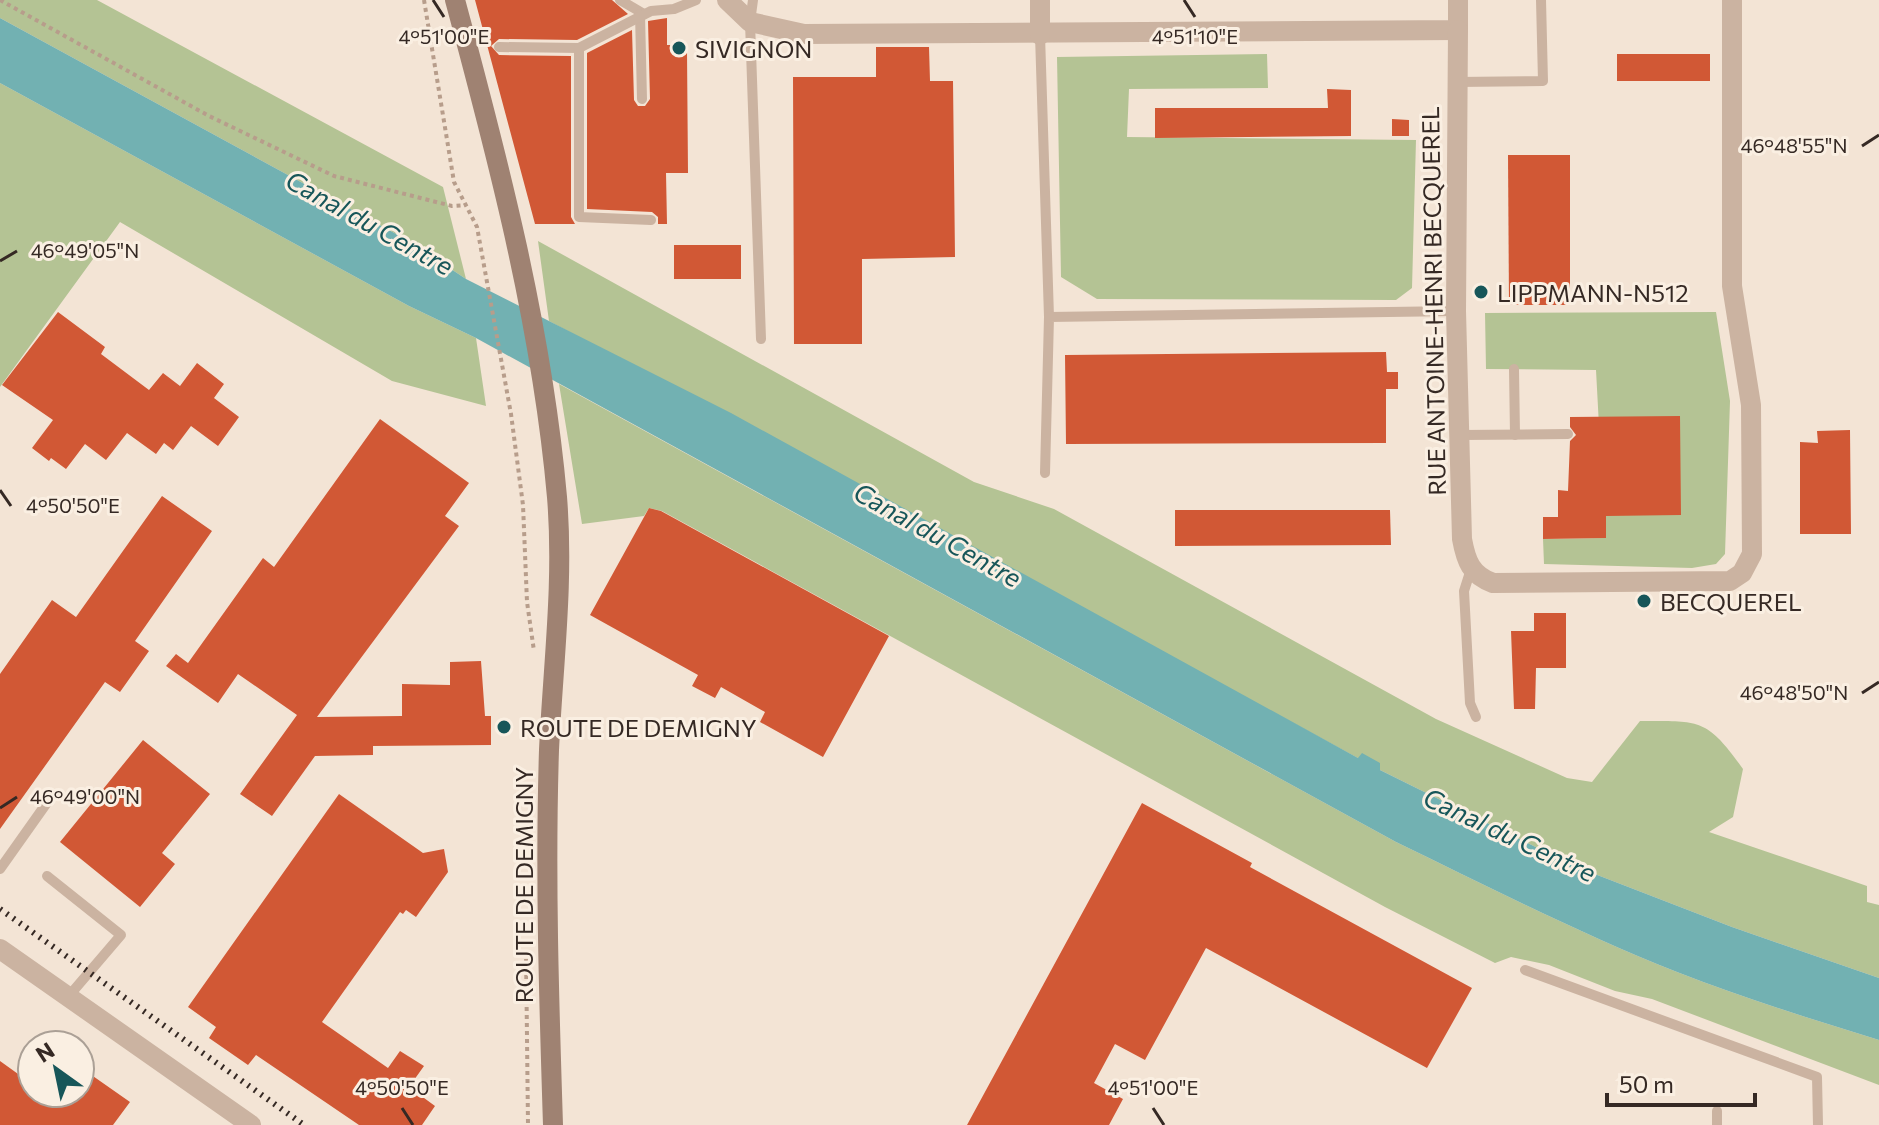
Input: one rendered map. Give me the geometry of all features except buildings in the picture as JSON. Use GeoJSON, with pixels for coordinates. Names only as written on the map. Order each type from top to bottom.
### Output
{"type":"FeatureCollection","features":[{"type":"Feature","properties":{"kind":"main road","name":"ROUTE DE DEMIGNY"},"geometry":{"type":"LineString","coordinates":[[455,0],[521,264],[557,498],[560,607],[549,749],[547,926],[553,1125]]}},
{"type":"Feature","properties":{"kind":"street"},"geometry":{"type":"LineString","coordinates":[[727,0],[750,22],[804,34],[1040,35],[1458,30]]}},
{"type":"Feature","properties":{"kind":"street"},"geometry":{"type":"LineString","coordinates":[[1040,0],[1040,35]]}},
{"type":"Feature","properties":{"kind":"street","name":"RUE ANTOINE-HENRI BECQUEREL"},"geometry":{"type":"LineString","coordinates":[[1458,0],[1456,311],[1462,539],[1471,569]]}},
{"type":"Feature","properties":{"kind":"street"},"geometry":{"type":"LineString","coordinates":[[1471,569],[1480,578],[1493,583],[1717,582],[1730,581],[1749,564],[1752,554],[1751,405],[1732,286],[1732,0]]}},
{"type":"Feature","properties":{"kind":"street"},"geometry":{"type":"LineString","coordinates":[[0,949],[251,1125]]}},
{"type":"Feature","properties":{"kind":"lane"},"geometry":{"type":"LineString","coordinates":[[620,0],[642,14]]}},
{"type":"Feature","properties":{"kind":"lane"},"geometry":{"type":"LineString","coordinates":[[499,47],[579,48],[642,14],[674,9],[696,0]]}},
{"type":"Feature","properties":{"kind":"lane"},"geometry":{"type":"LineString","coordinates":[[753,0],[750,22],[761,339]]}},
{"type":"Feature","properties":{"kind":"lane"},"geometry":{"type":"LineString","coordinates":[[1457,82],[1543,81],[1541,0]]}},
{"type":"Feature","properties":{"kind":"lane"},"geometry":{"type":"LineString","coordinates":[[642,14],[642,99]]}},
{"type":"Feature","properties":{"kind":"lane"},"geometry":{"type":"LineString","coordinates":[[1040,35],[1049,317],[1045,473]]}},
{"type":"Feature","properties":{"kind":"lane"},"geometry":{"type":"LineString","coordinates":[[579,48],[579,217],[651,220]]}},
{"type":"Feature","properties":{"kind":"lane"},"geometry":{"type":"LineString","coordinates":[[1049,317],[1456,311]]}},
{"type":"Feature","properties":{"kind":"lane"},"geometry":{"type":"LineString","coordinates":[[1514,369],[1515,435]]}},
{"type":"Feature","properties":{"kind":"lane"},"geometry":{"type":"LineString","coordinates":[[1461,435],[1568,434]]}},
{"type":"Feature","properties":{"kind":"lane","name":"RUE ANTOINE-HENRI BECQUEREL"},"geometry":{"type":"LineString","coordinates":[[1471,569],[1464,591],[1470,703],[1476,717]]}},
{"type":"Feature","properties":{"kind":"lane"},"geometry":{"type":"LineString","coordinates":[[0,869],[51,797]]}},
{"type":"Feature","properties":{"kind":"lane"},"geometry":{"type":"LineString","coordinates":[[47,876],[121,935],[68,997]]}},
{"type":"Feature","properties":{"kind":"lane"},"geometry":{"type":"LineString","coordinates":[[1525,970],[1817,1077],[1818,1125]]}},
{"type":"Feature","properties":{"kind":"lane"},"geometry":{"type":"LineString","coordinates":[[1717,1111],[1717,1125]]}},
{"type":"Feature","properties":{"kind":"path"},"geometry":{"type":"LineString","coordinates":[[0,0],[209,116],[334,176],[427,201],[466,205]]}},
{"type":"Feature","properties":{"kind":"path"},"geometry":{"type":"LineString","coordinates":[[424,0],[454,182],[477,227],[488,280],[523,505],[534,663]]}},
{"type":"Feature","properties":{"kind":"path"},"geometry":{"type":"LineString","coordinates":[[526,946],[528,1125]]}},
{"type":"Feature","properties":{"kind":"green space"},"geometry":{"type":"Polygon","coordinates":[[[0,0],[97,0],[443,187],[466,279],[409,241],[0,18],[0,0]]]}},
{"type":"Feature","properties":{"kind":"green space"},"geometry":{"type":"Polygon","coordinates":[[[1267,54],[1268,88],[1129,89],[1127,137],[1416,140],[1412,288],[1396,300],[1097,299],[1061,277],[1057,57],[1267,54]]]}},
{"type":"Feature","properties":{"kind":"green space"},"geometry":{"type":"Polygon","coordinates":[[[0,83],[409,306],[476,338],[486,406],[392,381],[120,222],[0,387],[0,83]]]}},
{"type":"Feature","properties":{"kind":"green space"},"geometry":{"type":"Polygon","coordinates":[[[538,241],[974,482],[1054,509],[1436,719],[1567,778],[1592,782],[1640,721],[1676,721],[1710,731],[1743,769],[1733,817],[1709,832],[1867,886],[1867,902],[1879,905],[1879,978],[1732,927],[1574,866],[1380,770],[549,321],[538,241]]]}},
{"type":"Feature","properties":{"kind":"green space"},"geometry":{"type":"Polygon","coordinates":[[[1716,312],[1730,401],[1725,554],[1716,564],[1692,568],[1544,564],[1543,539],[1605,538],[1596,370],[1486,369],[1485,313],[1716,312]]]}},
{"type":"Feature","properties":{"kind":"green space"},"geometry":{"type":"Polygon","coordinates":[[[559,384],[1396,842],[1535,910],[1641,957],[1702,982],[1879,1040],[1879,1085],[1652,999],[1615,991],[1549,965],[1511,957],[1495,963],[1385,907],[662,511],[649,508],[644,516],[582,524],[559,384]]]}},
{"type":"Feature","properties":{"kind":"water","name":"Canal du Centre"},"geometry":{"type":"Polygon","coordinates":[[[0,18],[409,241],[466,279],[731,413],[1358,758],[1362,753],[1380,763],[1380,770],[1574,866],[1732,927],[1879,978],[1879,1040],[1702,982],[1641,957],[1535,910],[1396,842],[476,338],[409,306],[0,83],[0,18]]]}},
{"type":"Feature","properties":{"kind":"railway"},"geometry":{"type":"LineString","coordinates":[[0,909],[304,1125]]}},
{"type":"Feature","properties":{"kind":"place","name":"SIVIGNON"},"geometry":{"type":"Point","coordinates":[679,48]}},
{"type":"Feature","properties":{"kind":"place","name":"LIPPMANN-N512"},"geometry":{"type":"Point","coordinates":[1481,292]}},
{"type":"Feature","properties":{"kind":"place","name":"BECQUEREL"},"geometry":{"type":"Point","coordinates":[1644,601]}},
{"type":"Feature","properties":{"kind":"place","name":"ROUTE DE DEMIGNY"},"geometry":{"type":"Point","coordinates":[504,727]}}]}
